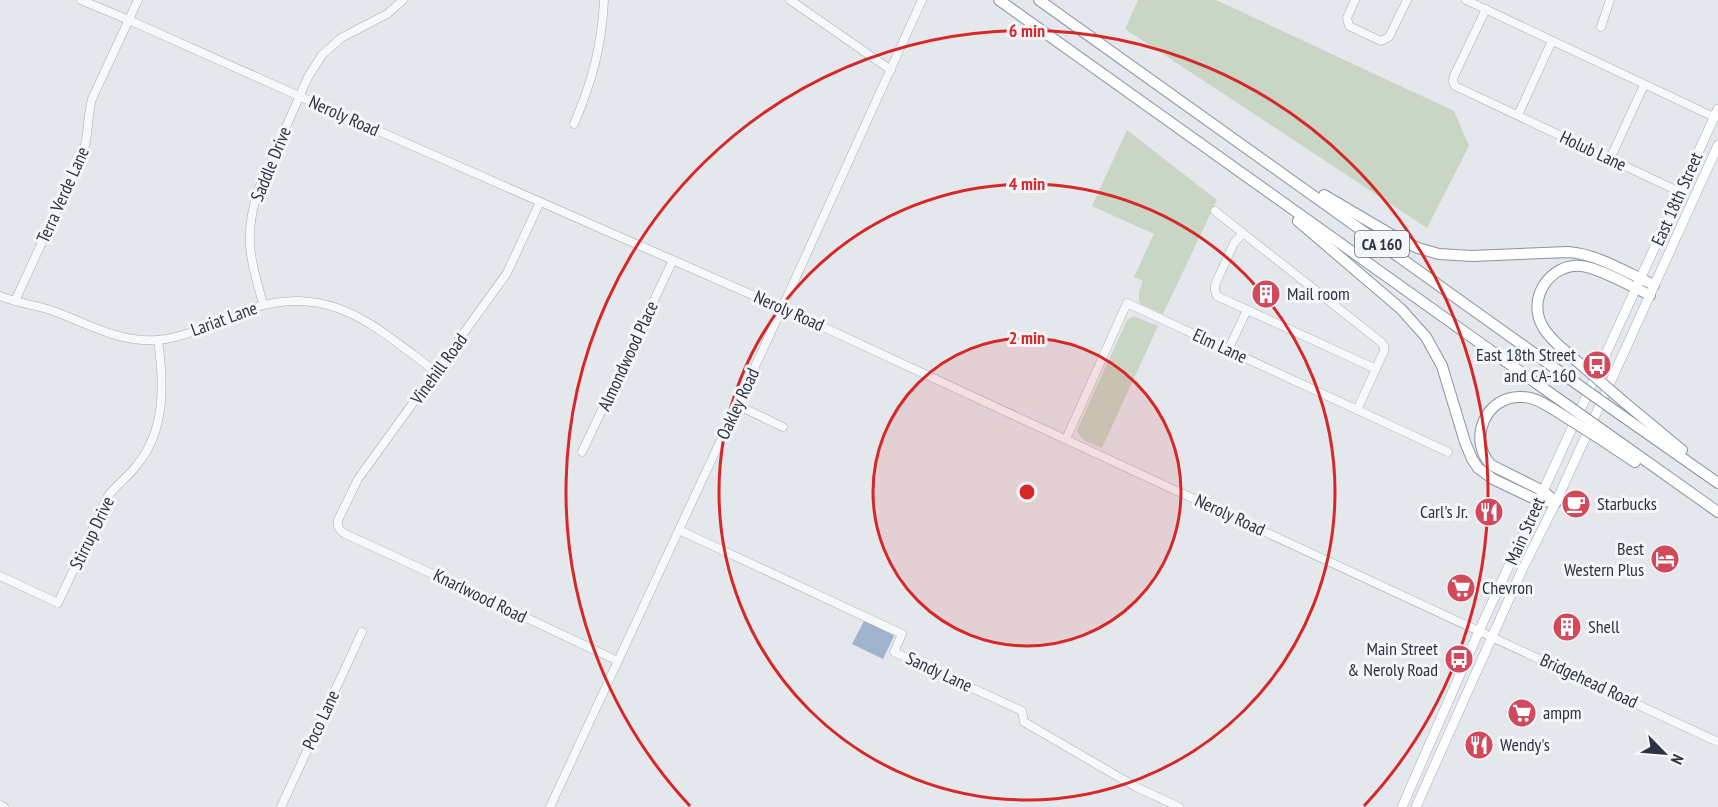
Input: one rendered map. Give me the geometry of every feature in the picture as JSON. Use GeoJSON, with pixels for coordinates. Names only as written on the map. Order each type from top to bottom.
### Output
{"type":"FeatureCollection","features":[{"type":"Feature","properties":{"kind":"highway","name":"CA 160"},"geometry":{"type":"LineString","coordinates":[[999,0],[1251,179],[1557,404],[1718,514]]}},
{"type":"Feature","properties":{"kind":"highway","name":"CA 160"},"geometry":{"type":"LineString","coordinates":[[1039,0],[1718,483]]}},
{"type":"Feature","properties":{"kind":"highway"},"geometry":{"type":"LineString","coordinates":[[1193,110],[1226,127],[1301,181],[1338,204],[1385,232],[1418,248],[1439,254],[1461,256],[1578,253],[1596,258],[1638,284]]}},
{"type":"Feature","properties":{"kind":"highway"},"geometry":{"type":"LineString","coordinates":[[1251,179],[1419,327],[1442,366],[1465,442],[1478,468],[1493,479],[1556,502]]}},
{"type":"Feature","properties":{"kind":"highway"},"geometry":{"type":"LineString","coordinates":[[1652,290],[1585,266],[1568,267],[1552,275],[1546,282],[1540,290],[1537,308],[1542,326],[1555,341],[1624,402],[1718,477]]}},
{"type":"Feature","properties":{"kind":"highway"},"geometry":{"type":"LineString","coordinates":[[1541,496],[1485,459],[1481,450],[1480,431],[1487,415],[1508,399],[1524,397],[1557,404]]}},
{"type":"Feature","properties":{"kind":"main road","name":"East 18th Street"},"geometry":{"type":"LineString","coordinates":[[1638,284],[1716,113]]}},
{"type":"Feature","properties":{"kind":"main road","name":"East 18th Street"},"geometry":{"type":"LineString","coordinates":[[1652,290],[1718,145]]}},
{"type":"Feature","properties":{"kind":"main road","name":"Main Street"},"geometry":{"type":"LineString","coordinates":[[1402,807],[1479,631],[1638,284]]}},
{"type":"Feature","properties":{"kind":"main road","name":"Main Street"},"geometry":{"type":"LineString","coordinates":[[1416,807],[1522,570],[1556,502],[1652,290]]}},
{"type":"Feature","properties":{"kind":"street","name":"Neroly Road"},"geometry":{"type":"LineString","coordinates":[[81,0],[782,308],[1492,636]]}},
{"type":"Feature","properties":{"kind":"street","name":"Terra Verde Lane"},"geometry":{"type":"LineString","coordinates":[[15,301],[83,153],[87,143],[92,99],[138,0]]}},
{"type":"Feature","properties":{"kind":"street","name":"Saddle Drive"},"geometry":{"type":"LineString","coordinates":[[263,304],[250,253],[249,237],[253,208],[259,188],[310,72],[322,55],[341,38],[387,14],[403,0]]}},
{"type":"Feature","properties":{"kind":"street"},"geometry":{"type":"LineString","coordinates":[[574,124],[585,99],[598,56],[604,0]]}},
{"type":"Feature","properties":{"kind":"street"},"geometry":{"type":"LineString","coordinates":[[790,0],[891,70]]}},
{"type":"Feature","properties":{"kind":"street","name":"Oakley Road"},"geometry":{"type":"LineString","coordinates":[[550,807],[922,0]]}},
{"type":"Feature","properties":{"kind":"street"},"geometry":{"type":"LineString","coordinates":[[1355,0],[1347,18],[1349,26],[1381,41],[1389,37],[1407,0]]}},
{"type":"Feature","properties":{"kind":"street"},"geometry":{"type":"LineString","coordinates":[[1466,0],[1644,85],[1716,113]]}},
{"type":"Feature","properties":{"kind":"street"},"geometry":{"type":"LineString","coordinates":[[1601,27],[1610,0]]}},
{"type":"Feature","properties":{"kind":"street","name":"Holub Lane"},"geometry":{"type":"LineString","coordinates":[[1486,9],[1454,76],[1455,86],[1680,192]]}},
{"type":"Feature","properties":{"kind":"street"},"geometry":{"type":"LineString","coordinates":[[1518,116],[1552,41]]}},
{"type":"Feature","properties":{"kind":"street"},"geometry":{"type":"LineString","coordinates":[[1610,159],[1644,85]]}},
{"type":"Feature","properties":{"kind":"street","name":"Vinehill Road"},"geometry":{"type":"LineString","coordinates":[[341,532],[338,528],[338,520],[355,484],[507,273],[540,202]]}},
{"type":"Feature","properties":{"kind":"street"},"geometry":{"type":"LineString","coordinates":[[1215,211],[1384,346],[1384,351],[1357,410]]}},
{"type":"Feature","properties":{"kind":"street"},"geometry":{"type":"LineString","coordinates":[[1243,233],[1234,243],[1215,285],[1217,296],[1376,369]]}},
{"type":"Feature","properties":{"kind":"street","name":"Almondwood Place"},"geometry":{"type":"LineString","coordinates":[[582,452],[672,260]]}},
{"type":"Feature","properties":{"kind":"street","name":"Lariat Lane"},"geometry":{"type":"LineString","coordinates":[[0,296],[51,310],[112,335],[158,340],[195,330],[263,304],[294,300],[316,302],[339,308],[369,322],[436,372]]}},
{"type":"Feature","properties":{"kind":"street","name":"Elm Lane"},"geometry":{"type":"LineString","coordinates":[[1065,439],[1128,303],[1448,452]]}},
{"type":"Feature","properties":{"kind":"street"},"geometry":{"type":"LineString","coordinates":[[1228,350],[1247,310]]}},
{"type":"Feature","properties":{"kind":"street","name":"Stirrup Drive"},"geometry":{"type":"LineString","coordinates":[[0,576],[58,603],[108,496],[138,465],[155,433],[162,402],[158,340]]}},
{"type":"Feature","properties":{"kind":"street"},"geometry":{"type":"LineString","coordinates":[[737,405],[783,427]]}},
{"type":"Feature","properties":{"kind":"street","name":"Sandy Lane"},"geometry":{"type":"LineString","coordinates":[[679,530],[902,634],[894,652],[1022,711],[1024,722],[1136,787],[1179,807]]}},
{"type":"Feature","properties":{"kind":"street","name":"Knarlwood Road"},"geometry":{"type":"LineString","coordinates":[[341,532],[618,661]]}},
{"type":"Feature","properties":{"kind":"street","name":"Poco Lane"},"geometry":{"type":"LineString","coordinates":[[281,807],[362,632]]}},
{"type":"Feature","properties":{"kind":"street","name":"Bridgehead Road"},"geometry":{"type":"LineString","coordinates":[[1492,636],[1718,742]]}},
{"type":"Feature","properties":{"kind":"street"},"geometry":{"type":"LineString","coordinates":[[0,805],[4,807]]}},
{"type":"Feature","properties":{"kind":"green space"},"geometry":{"type":"Polygon","coordinates":[[[1138,0],[1216,0],[1454,111],[1469,146],[1427,228],[1125,29],[1138,0]]]}},
{"type":"Feature","properties":{"kind":"green space"},"geometry":{"type":"Polygon","coordinates":[[[1127,130],[1217,200],[1163,314],[1141,304],[1139,292],[1143,281],[1134,277],[1154,234],[1092,206],[1127,130]]]}},
{"type":"Feature","properties":{"kind":"green space"},"geometry":{"type":"Polygon","coordinates":[[[1133,316],[1158,326],[1102,448],[1080,437],[1077,430],[1127,320],[1133,316]]]}},
{"type":"Feature","properties":{"kind":"water"},"geometry":{"type":"Polygon","coordinates":[[[864,621],[894,636],[883,659],[852,644],[864,621]]]}},
{"type":"Feature","properties":{"kind":"place","name":"Mail room"},"geometry":{"type":"Point","coordinates":[1266,294]}},
{"type":"Feature","properties":{"kind":"place","name":"East 18th Street and CA-160"},"geometry":{"type":"Point","coordinates":[1597,365]}},
{"type":"Feature","properties":{"kind":"place","name":"Starbucks"},"geometry":{"type":"Point","coordinates":[1576,504]}},
{"type":"Feature","properties":{"kind":"place","name":"Carl's Jr."},"geometry":{"type":"Point","coordinates":[1489,512]}},
{"type":"Feature","properties":{"kind":"place","name":"Best Western Plus"},"geometry":{"type":"Point","coordinates":[1665,559]}},
{"type":"Feature","properties":{"kind":"place","name":"Chevron"},"geometry":{"type":"Point","coordinates":[1461,588]}},
{"type":"Feature","properties":{"kind":"place","name":"Shell"},"geometry":{"type":"Point","coordinates":[1567,627]}},
{"type":"Feature","properties":{"kind":"place","name":"Main Street & Neroly Road"},"geometry":{"type":"Point","coordinates":[1459,659]}},
{"type":"Feature","properties":{"kind":"place","name":"ampm"},"geometry":{"type":"Point","coordinates":[1522,713]}},
{"type":"Feature","properties":{"kind":"place","name":"Wendy's"},"geometry":{"type":"Point","coordinates":[1479,745]}}]}
